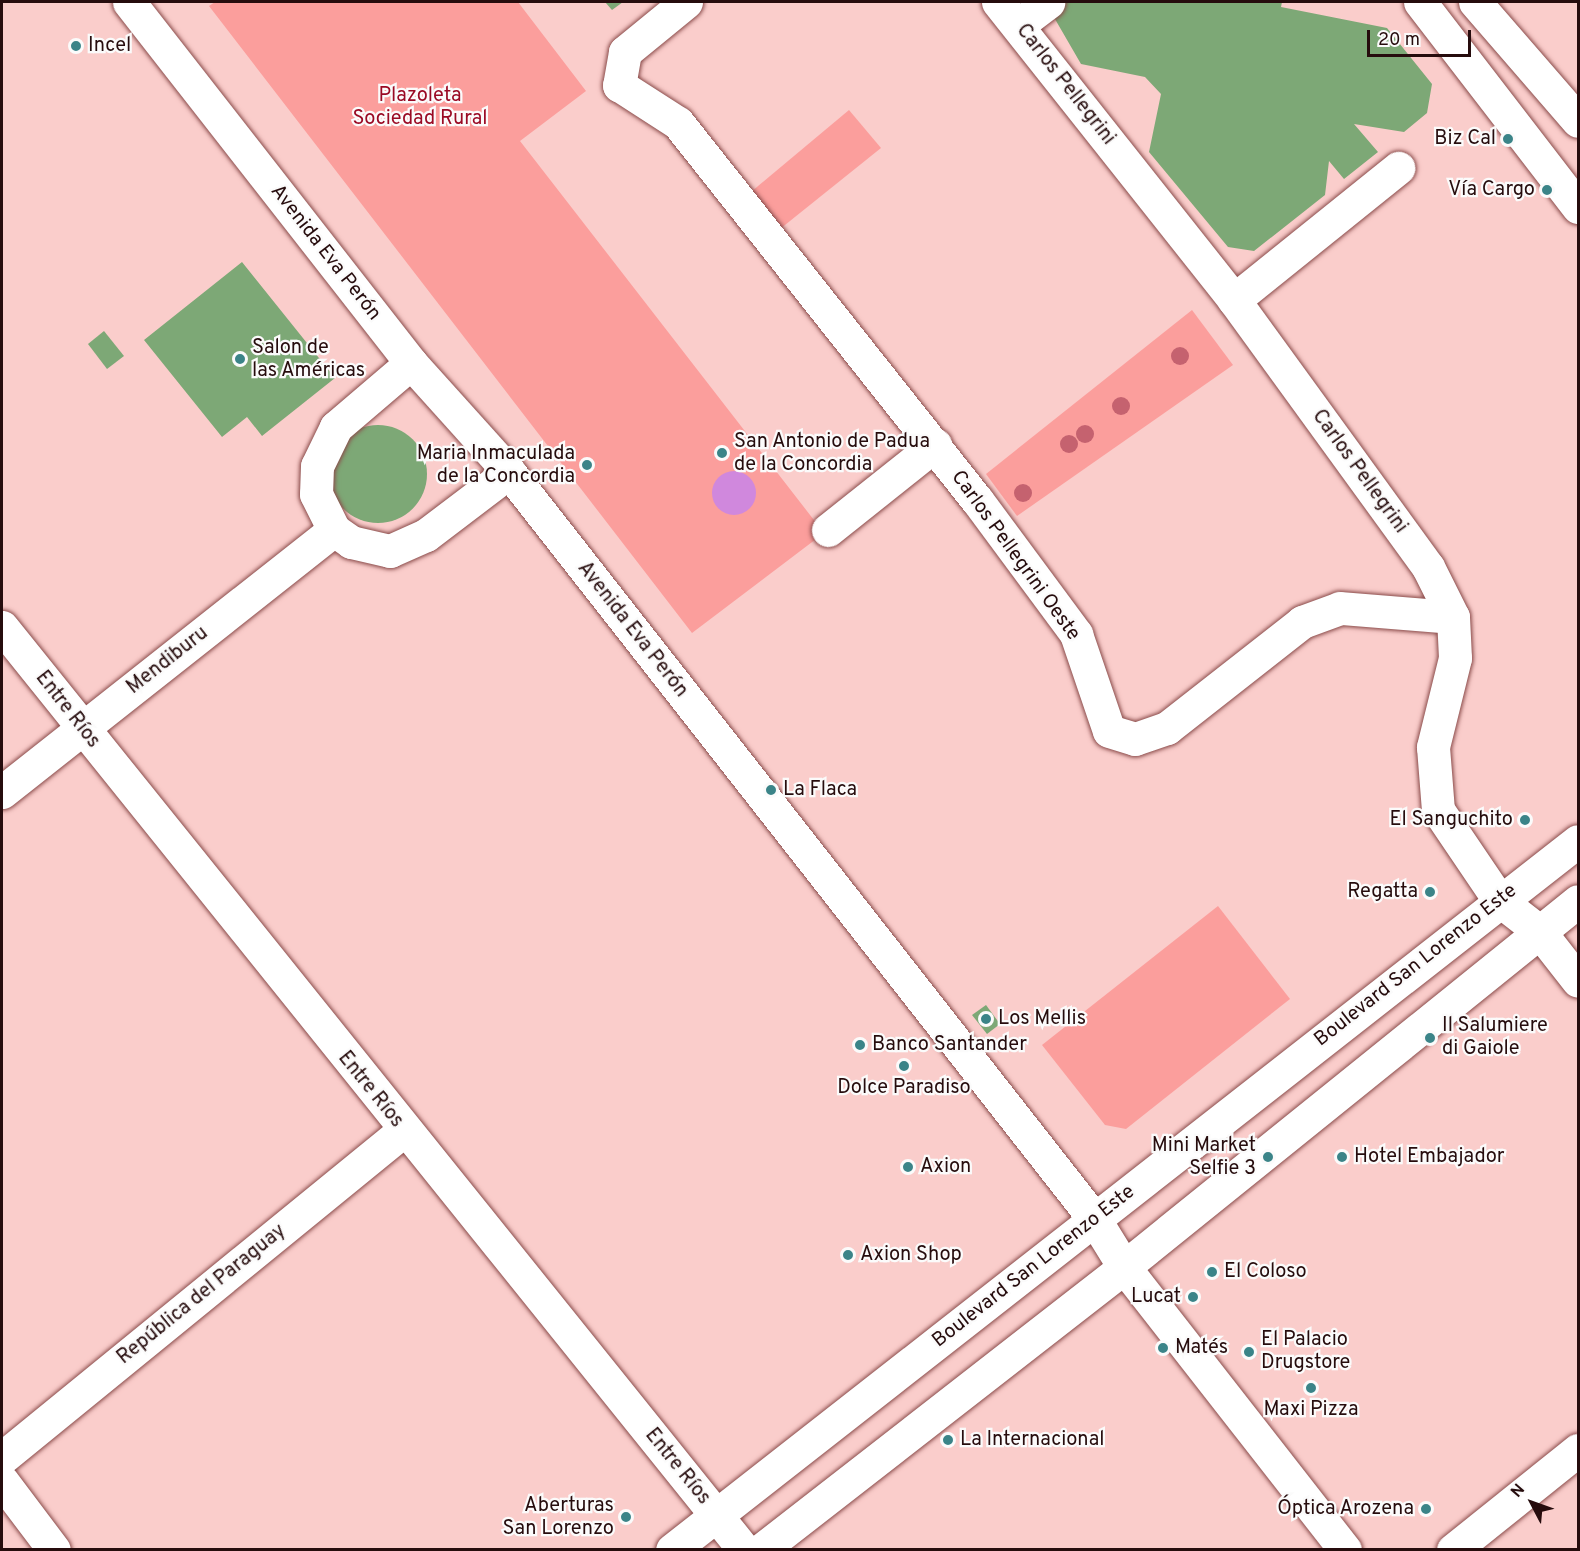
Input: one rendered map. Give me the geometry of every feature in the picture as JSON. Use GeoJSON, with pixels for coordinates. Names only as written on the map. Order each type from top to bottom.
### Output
{"type":"FeatureCollection","features":[{"type":"Feature","properties":{"kind":"street","name":"Carlos Pellegrini Oeste"},"geometry":{"type":"LineString","coordinates":[[686,2],[625,52],[619,85],[678,123],[934,446],[1076,634],[1108,731],[1135,739],[1167,728],[1302,622],[1340,608],[1453,617]]}},
{"type":"Feature","properties":{"kind":"street"},"geometry":{"type":"LineString","coordinates":[[1008,13],[1048,2]]}},
{"type":"Feature","properties":{"kind":"street"},"geometry":{"type":"LineString","coordinates":[[1420,2],[1578,207]]}},
{"type":"Feature","properties":{"kind":"street"},"geometry":{"type":"LineString","coordinates":[[1475,2],[1578,121]]}},
{"type":"Feature","properties":{"kind":"street","name":"Avenida Eva Perón"},"geometry":{"type":"LineString","coordinates":[[141,6],[411,363],[509,472],[1095,1220],[1124,1267],[1346,1550]]}},
{"type":"Feature","properties":{"kind":"street","name":"Carlos Pellegrini"},"geometry":{"type":"LineString","coordinates":[[1008,13],[1234,300],[1428,567],[1453,617],[1455,658],[1433,747],[1437,810],[1499,900],[1539,931],[1578,981]]}},
{"type":"Feature","properties":{"kind":"street"},"geometry":{"type":"LineString","coordinates":[[1234,300],[1398,168]]}},
{"type":"Feature","properties":{"kind":"street"},"geometry":{"type":"LineString","coordinates":[[411,363],[336,427],[317,466],[316,494],[334,530],[351,542],[390,551],[426,535],[509,472]]}},
{"type":"Feature","properties":{"kind":"street"},"geometry":{"type":"LineString","coordinates":[[828,530],[934,446]]}},
{"type":"Feature","properties":{"kind":"street","name":"Mendiburu"},"geometry":{"type":"LineString","coordinates":[[2,792],[334,530]]}},
{"type":"Feature","properties":{"kind":"street","name":"Entre Ríos"},"geometry":{"type":"LineString","coordinates":[[2,627],[403,1131],[744,1550]]}},
{"type":"Feature","properties":{"kind":"street","name":"Boulevard San Lorenzo Este"},"geometry":{"type":"LineString","coordinates":[[672,1550],[1095,1220],[1499,900],[1578,841]]}},
{"type":"Feature","properties":{"kind":"street"},"geometry":{"type":"LineString","coordinates":[[761,1550],[1124,1267],[1578,901]]}},
{"type":"Feature","properties":{"kind":"street","name":"República del Paraguay"},"geometry":{"type":"LineString","coordinates":[[2,1458],[403,1131]]}},
{"type":"Feature","properties":{"kind":"street"},"geometry":{"type":"LineString","coordinates":[[1453,1550],[1578,1450]]}},
{"type":"Feature","properties":{"kind":"street"},"geometry":{"type":"LineString","coordinates":[[2,1481],[54,1550]]}},
{"type":"Feature","properties":{"kind":"green space","name":"Plazoleta Sociedad Rural"},"geometry":{"type":"Polygon","coordinates":[[[215,2],[518,2],[586,91],[520,141],[824,533],[692,633],[209,6],[215,2]]]}},
{"type":"Feature","properties":{"kind":"green space"},"geometry":{"type":"Polygon","coordinates":[[[849,110],[881,148],[780,229],[751,192],[849,110]]]}},
{"type":"Feature","properties":{"kind":"green space"},"geometry":{"type":"Polygon","coordinates":[[[1192,310],[1233,365],[1017,516],[986,474],[1192,310]]]}},
{"type":"Feature","properties":{"kind":"green space"},"geometry":{"type":"Polygon","coordinates":[[[1218,906],[1290,999],[1126,1129],[1105,1125],[1042,1045],[1218,906]]]}},
{"type":"Feature","properties":{"kind":"shaded area"},"geometry":{"type":"Polygon","coordinates":[[[734,471],[749,478],[756,493],[749,508],[734,515],[719,508],[712,493],[719,478],[734,471]]]}},
{"type":"Feature","properties":{"kind":"building"},"geometry":{"type":"Polygon","coordinates":[[[605,2],[623,2],[612,10],[605,2]]]}},
{"type":"Feature","properties":{"kind":"building"},"geometry":{"type":"Polygon","coordinates":[[[1055,2],[1282,2],[1281,7],[1387,28],[1432,84],[1427,113],[1404,132],[1354,124],[1378,152],[1344,179],[1329,161],[1325,195],[1254,251],[1228,247],[1149,152],[1161,94],[1145,77],[1081,64],[1048,7],[1055,2]]]}},
{"type":"Feature","properties":{"kind":"building","name":"Salon de las Américas"},"geometry":{"type":"Polygon","coordinates":[[[242,262],[335,378],[262,436],[247,417],[222,437],[144,340],[242,262]]]}},
{"type":"Feature","properties":{"kind":"building"},"geometry":{"type":"Polygon","coordinates":[[[104,331],[124,356],[107,369],[88,344],[104,331]]]}},
{"type":"Feature","properties":{"kind":"building"},"geometry":{"type":"Polygon","coordinates":[[[378,425],[397,429],[412,440],[423,455],[427,474],[423,493],[412,508],[397,519],[378,523],[359,519],[344,508],[333,493],[329,474],[333,455],[344,440],[359,429],[378,425]]]}},
{"type":"Feature","properties":{"kind":"building","name":"Los Mellis"},"geometry":{"type":"Polygon","coordinates":[[[986,1005],[1000,1024],[987,1034],[972,1015],[986,1005]]]}},
{"type":"Feature","properties":{"kind":"place","name":"Incel"},"geometry":{"type":"Point","coordinates":[76,46]}},
{"type":"Feature","properties":{"kind":"place","name":"Biz Cal"},"geometry":{"type":"Point","coordinates":[1508,139]}},
{"type":"Feature","properties":{"kind":"place","name":"Vía Cargo"},"geometry":{"type":"Point","coordinates":[1547,190]}},
{"type":"Feature","properties":{"kind":"place","name":"Salon de las Américas"},"geometry":{"type":"Point","coordinates":[240,359]}},
{"type":"Feature","properties":{"kind":"place","name":"San Antonio de Padua de la Concordia"},"geometry":{"type":"Point","coordinates":[722,453]}},
{"type":"Feature","properties":{"kind":"place","name":"Maria Inmaculada de la Concordia"},"geometry":{"type":"Point","coordinates":[587,465]}},
{"type":"Feature","properties":{"kind":"place","name":"La Flaca"},"geometry":{"type":"Point","coordinates":[771,790]}},
{"type":"Feature","properties":{"kind":"place","name":"El Sanguchito"},"geometry":{"type":"Point","coordinates":[1525,820]}},
{"type":"Feature","properties":{"kind":"place","name":"Regatta"},"geometry":{"type":"Point","coordinates":[1430,892]}},
{"type":"Feature","properties":{"kind":"place","name":"Los Mellis"},"geometry":{"type":"Point","coordinates":[986,1019]}},
{"type":"Feature","properties":{"kind":"place","name":"Il Salumiere di Gaiole"},"geometry":{"type":"Point","coordinates":[1430,1038]}},
{"type":"Feature","properties":{"kind":"place","name":"Banco Santander"},"geometry":{"type":"Point","coordinates":[860,1045]}},
{"type":"Feature","properties":{"kind":"place","name":"Dolce Paradiso"},"geometry":{"type":"Point","coordinates":[904,1066]}},
{"type":"Feature","properties":{"kind":"place","name":"Mini Market Selfie 3"},"geometry":{"type":"Point","coordinates":[1268,1157]}},
{"type":"Feature","properties":{"kind":"place","name":"Hotel Embajador"},"geometry":{"type":"Point","coordinates":[1342,1157]}},
{"type":"Feature","properties":{"kind":"place","name":"Axion"},"geometry":{"type":"Point","coordinates":[908,1167]}},
{"type":"Feature","properties":{"kind":"place","name":"Axion Shop"},"geometry":{"type":"Point","coordinates":[848,1255]}},
{"type":"Feature","properties":{"kind":"place","name":"El Coloso"},"geometry":{"type":"Point","coordinates":[1212,1272]}},
{"type":"Feature","properties":{"kind":"place","name":"Lucat"},"geometry":{"type":"Point","coordinates":[1193,1297]}},
{"type":"Feature","properties":{"kind":"place","name":"Matés"},"geometry":{"type":"Point","coordinates":[1163,1348]}},
{"type":"Feature","properties":{"kind":"place","name":"El Palacio Drugstore"},"geometry":{"type":"Point","coordinates":[1249,1352]}},
{"type":"Feature","properties":{"kind":"place","name":"Maxi Pizza"},"geometry":{"type":"Point","coordinates":[1311,1388]}},
{"type":"Feature","properties":{"kind":"place","name":"La Internacional"},"geometry":{"type":"Point","coordinates":[948,1440]}},
{"type":"Feature","properties":{"kind":"place","name":"Óptica Arozena"},"geometry":{"type":"Point","coordinates":[1426,1509]}},
{"type":"Feature","properties":{"kind":"place","name":"Aberturas San Lorenzo"},"geometry":{"type":"Point","coordinates":[626,1517]}}]}
